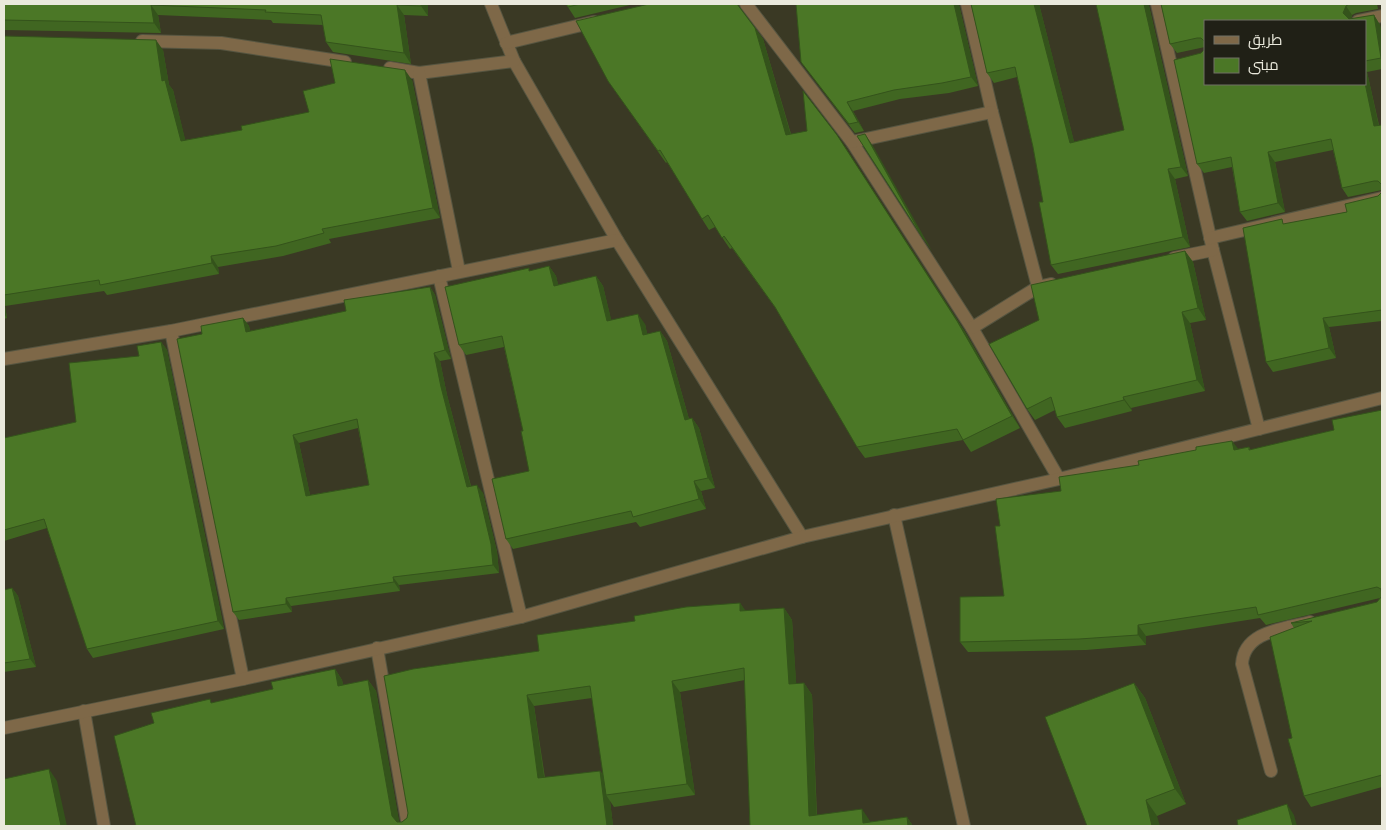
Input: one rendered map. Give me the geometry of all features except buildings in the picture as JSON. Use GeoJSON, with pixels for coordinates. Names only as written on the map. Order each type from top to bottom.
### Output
{"type":"FeatureCollection","features":[{"type":"Feature","properties":{"kind":"street"},"geometry":{"type":"LineString","coordinates":[[491,4],[514,61],[617,240],[802,537]]}},
{"type":"Feature","properties":{"kind":"street"},"geometry":{"type":"LineString","coordinates":[[746,4],[852,142],[972,328],[1059,478]]}},
{"type":"Feature","properties":{"kind":"street"},"geometry":{"type":"LineString","coordinates":[[967,4],[992,112],[1038,286]]}},
{"type":"Feature","properties":{"kind":"street"},"geometry":{"type":"LineString","coordinates":[[1157,4],[1175,62],[1211,244],[1259,429]]}},
{"type":"Feature","properties":{"kind":"street"},"geometry":{"type":"LineString","coordinates":[[1363,20],[1382,16]]}},
{"type":"Feature","properties":{"kind":"street"},"geometry":{"type":"LineString","coordinates":[[506,43],[611,18]]}},
{"type":"Feature","properties":{"kind":"street"},"geometry":{"type":"LineString","coordinates":[[132,40],[221,43],[362,64]]}},
{"type":"Feature","properties":{"kind":"street"},"geometry":{"type":"LineString","coordinates":[[381,67],[419,73],[514,61]]}},
{"type":"Feature","properties":{"kind":"street"},"geometry":{"type":"LineString","coordinates":[[419,73],[459,271]]}},
{"type":"Feature","properties":{"kind":"street"},"geometry":{"type":"LineString","coordinates":[[852,142],[992,112]]}},
{"type":"Feature","properties":{"kind":"street"},"geometry":{"type":"LineString","coordinates":[[1164,260],[1211,244],[1382,198]]}},
{"type":"Feature","properties":{"kind":"street"},"geometry":{"type":"LineString","coordinates":[[4,360],[171,331],[617,240]]}},
{"type":"Feature","properties":{"kind":"street"},"geometry":{"type":"LineString","coordinates":[[439,276],[521,617]]}},
{"type":"Feature","properties":{"kind":"street"},"geometry":{"type":"LineString","coordinates":[[972,328],[1038,286],[1067,280]]}},
{"type":"Feature","properties":{"kind":"street"},"geometry":{"type":"LineString","coordinates":[[171,331],[243,679]]}},
{"type":"Feature","properties":{"kind":"street"},"geometry":{"type":"LineString","coordinates":[[4,728],[243,679],[521,617],[802,537],[1059,478],[1382,398]]}},
{"type":"Feature","properties":{"kind":"street"},"geometry":{"type":"LineString","coordinates":[[894,515],[964,826]]}},
{"type":"Feature","properties":{"kind":"street"},"geometry":{"type":"LineString","coordinates":[[1271,770],[1242,664],[1243,654],[1248,644],[1261,636],[1325,619]]}},
{"type":"Feature","properties":{"kind":"street"},"geometry":{"type":"LineString","coordinates":[[377,648],[408,826]]}},
{"type":"Feature","properties":{"kind":"street"},"geometry":{"type":"LineString","coordinates":[[84,711],[104,826]]}}]}
